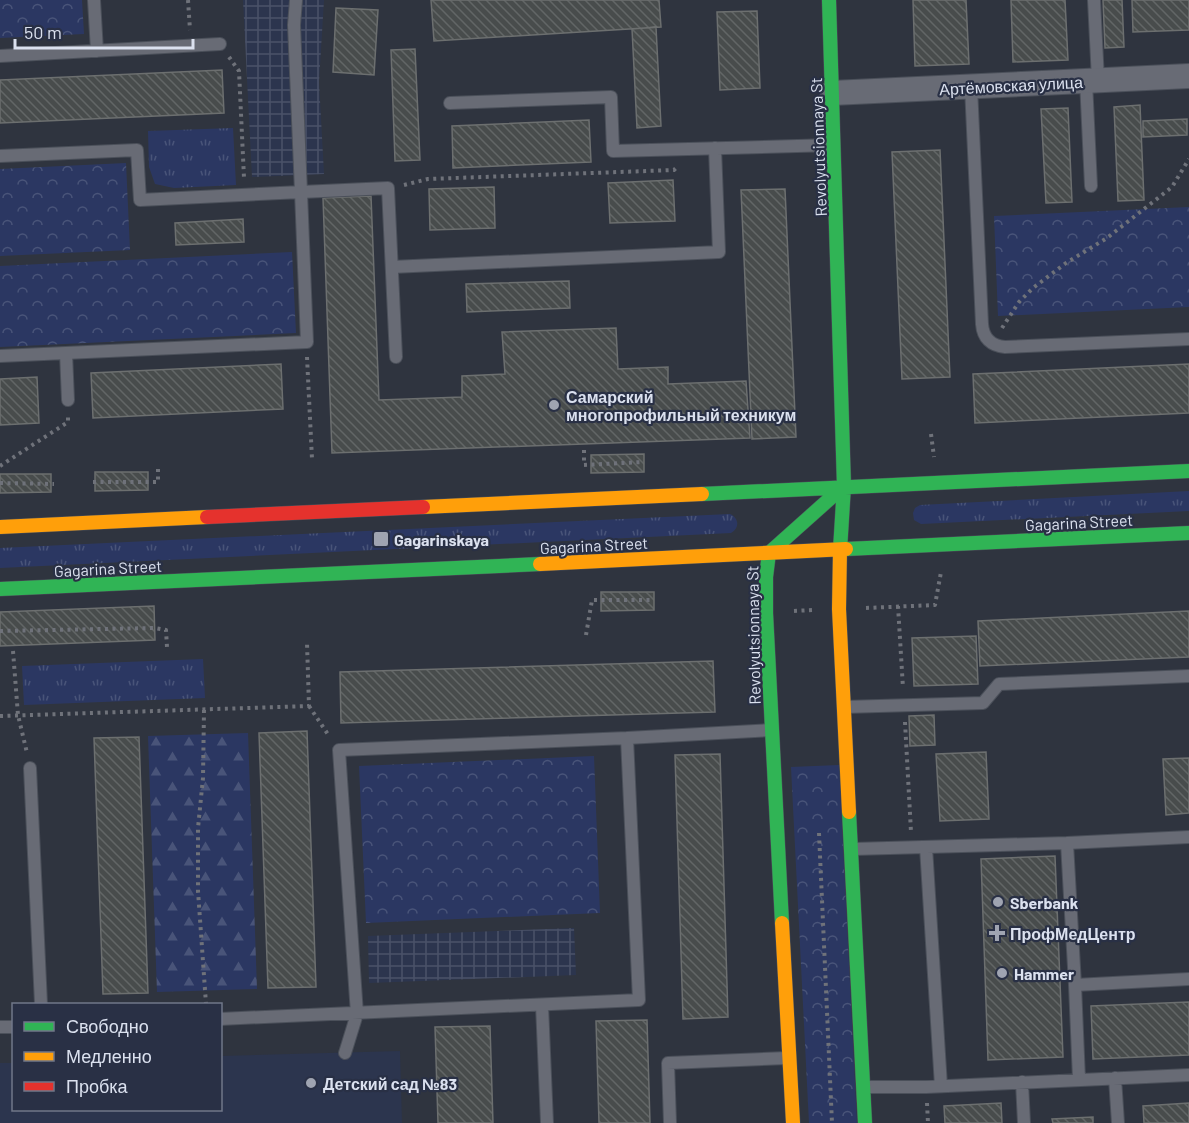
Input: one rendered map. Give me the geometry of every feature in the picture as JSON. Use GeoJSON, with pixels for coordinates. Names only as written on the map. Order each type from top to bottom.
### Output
{"type":"FeatureCollection","features":[{"type":"Feature","properties":{"kind":"main road","name":"Revolyutsionnaya St"},"geometry":{"type":"LineString","coordinates":[[793,1123],[766,577],[769,553],[844,486],[829,0]]}},
{"type":"Feature","properties":{"kind":"main road"},"geometry":{"type":"LineString","coordinates":[[0,527],[1189,471]]}},
{"type":"Feature","properties":{"kind":"main road"},"geometry":{"type":"LineString","coordinates":[[844,486],[839,609],[865,1123]]}},
{"type":"Feature","properties":{"kind":"main road","name":"Gagarina Street"},"geometry":{"type":"LineString","coordinates":[[0,589],[1189,532]]}},
{"type":"Feature","properties":{"kind":"street","name":"Артёмовская улица"},"geometry":{"type":"LineString","coordinates":[[832,93],[1189,76]]}},
{"type":"Feature","properties":{"kind":"lane"},"geometry":{"type":"LineString","coordinates":[[94,0],[97,51]]}},
{"type":"Feature","properties":{"kind":"lane"},"geometry":{"type":"LineString","coordinates":[[0,356],[307,342],[294,25],[296,0]]}},
{"type":"Feature","properties":{"kind":"lane"},"geometry":{"type":"LineString","coordinates":[[1091,186],[1094,0]]}},
{"type":"Feature","properties":{"kind":"lane"},"geometry":{"type":"LineString","coordinates":[[0,56],[220,44]]}},
{"type":"Feature","properties":{"kind":"lane"},"geometry":{"type":"LineString","coordinates":[[971,87],[982,324],[983,332],[989,342],[1005,347],[1189,339]]}},
{"type":"Feature","properties":{"kind":"lane"},"geometry":{"type":"LineString","coordinates":[[450,103],[611,98],[613,151],[834,145]]}},
{"type":"Feature","properties":{"kind":"lane"},"geometry":{"type":"LineString","coordinates":[[392,267],[719,252],[715,148]]}},
{"type":"Feature","properties":{"kind":"lane"},"geometry":{"type":"LineString","coordinates":[[0,156],[137,150],[140,200],[388,188],[396,357]]}},
{"type":"Feature","properties":{"kind":"lane"},"geometry":{"type":"LineString","coordinates":[[66,353],[68,400]]}},
{"type":"Feature","properties":{"kind":"lane"},"geometry":{"type":"LineString","coordinates":[[843,707],[983,703],[999,684],[1189,676]]}},
{"type":"Feature","properties":{"kind":"lane"},"geometry":{"type":"LineString","coordinates":[[345,1053],[357,1014],[339,750],[772,730]]}},
{"type":"Feature","properties":{"kind":"lane"},"geometry":{"type":"LineString","coordinates":[[222,1019],[639,1000],[627,738]]}},
{"type":"Feature","properties":{"kind":"lane"},"geometry":{"type":"LineString","coordinates":[[30,768],[41,1003]]}},
{"type":"Feature","properties":{"kind":"lane"},"geometry":{"type":"LineString","coordinates":[[851,849],[1189,837]]}},
{"type":"Feature","properties":{"kind":"lane"},"geometry":{"type":"LineString","coordinates":[[1067,843],[1078,1079]]}},
{"type":"Feature","properties":{"kind":"lane"},"geometry":{"type":"LineString","coordinates":[[926,847],[941,1086]]}},
{"type":"Feature","properties":{"kind":"lane"},"geometry":{"type":"LineString","coordinates":[[1075,985],[1189,979]]}},
{"type":"Feature","properties":{"kind":"lane"},"geometry":{"type":"LineString","coordinates":[[542,1005],[547,1123]]}},
{"type":"Feature","properties":{"kind":"lane"},"geometry":{"type":"LineString","coordinates":[[670,1123],[668,1063],[789,1058]]}},
{"type":"Feature","properties":{"kind":"lane"},"geometry":{"type":"LineString","coordinates":[[863,1087],[941,1086],[1189,1075]]}},
{"type":"Feature","properties":{"kind":"lane"},"geometry":{"type":"LineString","coordinates":[[1115,1078],[1118,1123]]}},
{"type":"Feature","properties":{"kind":"lane"},"geometry":{"type":"LineString","coordinates":[[1022,1082],[1024,1123]]}},
{"type":"Feature","properties":{"kind":"path"},"geometry":{"type":"LineString","coordinates":[[188,0],[191,46]]}},
{"type":"Feature","properties":{"kind":"path"},"geometry":{"type":"LineString","coordinates":[[220,44],[239,71],[245,194]]}},
{"type":"Feature","properties":{"kind":"path"},"geometry":{"type":"LineString","coordinates":[[388,188],[429,179],[674,170],[696,148]]}},
{"type":"Feature","properties":{"kind":"path"},"geometry":{"type":"LineString","coordinates":[[989,342],[999,334],[1019,302],[1033,288],[1066,262],[1107,238],[1172,187],[1189,159]]}},
{"type":"Feature","properties":{"kind":"path"},"geometry":{"type":"LineString","coordinates":[[307,342],[312,459]]}},
{"type":"Feature","properties":{"kind":"path"},"geometry":{"type":"LineString","coordinates":[[0,466],[68,422],[68,400]]}},
{"type":"Feature","properties":{"kind":"path"},"geometry":{"type":"LineString","coordinates":[[584,450],[584,465],[642,462]]}},
{"type":"Feature","properties":{"kind":"path"},"geometry":{"type":"LineString","coordinates":[[93,482],[158,482],[158,465]]}},
{"type":"Feature","properties":{"kind":"path"},"geometry":{"type":"LineString","coordinates":[[0,483],[54,483]]}},
{"type":"Feature","properties":{"kind":"path"},"geometry":{"type":"LineString","coordinates":[[586,635],[592,600],[653,600]]}},
{"type":"Feature","properties":{"kind":"path"},"geometry":{"type":"LineString","coordinates":[[809,610],[809,622]]}},
{"type":"Feature","properties":{"kind":"path"},"geometry":{"type":"LineString","coordinates":[[0,631],[155,628],[166,630],[167,647]]}},
{"type":"Feature","properties":{"kind":"path"},"geometry":{"type":"LineString","coordinates":[[308,643],[309,706],[339,750]]}},
{"type":"Feature","properties":{"kind":"path"},"geometry":{"type":"LineString","coordinates":[[13,651],[18,715],[30,768]]}},
{"type":"Feature","properties":{"kind":"path"},"geometry":{"type":"LineString","coordinates":[[0,716],[309,706]]}},
{"type":"Feature","properties":{"kind":"path"},"geometry":{"type":"LineString","coordinates":[[204,710],[203,778],[198,828],[198,891],[206,1003]]}},
{"type":"Feature","properties":{"kind":"path"},"geometry":{"type":"LineString","coordinates":[[819,825],[832,1123]]}},
{"type":"Feature","properties":{"kind":"shaded area"},"geometry":{"type":"Polygon","coordinates":[[[243,0],[324,0],[319,82],[324,174],[252,177],[243,0]]]}},
{"type":"Feature","properties":{"kind":"shaded area"},"geometry":{"type":"Polygon","coordinates":[[[574,928],[576,975],[369,983],[368,936],[574,928]]]}},
{"type":"Feature","properties":{"kind":"shaded area","name":"Детский сад №83"},"geometry":{"type":"Polygon","coordinates":[[[400,1051],[402,1123],[0,1123],[0,1063],[12,1063],[12,1111],[222,1111],[222,1056],[400,1051]]]}},
{"type":"Feature","properties":{"kind":"green space"},"geometry":{"type":"Polygon","coordinates":[[[0,0],[82,0],[84,34],[0,38],[0,0]]]}},
{"type":"Feature","properties":{"kind":"green space"},"geometry":{"type":"Polygon","coordinates":[[[233,128],[236,185],[174,188],[155,184],[149,167],[148,131],[233,128]]]}},
{"type":"Feature","properties":{"kind":"green space"},"geometry":{"type":"Polygon","coordinates":[[[126,163],[130,250],[0,256],[0,169],[126,163]]]}},
{"type":"Feature","properties":{"kind":"green space"},"geometry":{"type":"Polygon","coordinates":[[[1189,207],[1189,307],[998,316],[994,216],[1189,207]]]}},
{"type":"Feature","properties":{"kind":"green space"},"geometry":{"type":"Polygon","coordinates":[[[292,252],[296,333],[0,347],[0,266],[292,252]]]}},
{"type":"Feature","properties":{"kind":"green space"},"geometry":{"type":"Polygon","coordinates":[[[1189,491],[1189,511],[921,524],[914,520],[913,513],[920,505],[1189,491]]]}},
{"type":"Feature","properties":{"kind":"green space"},"geometry":{"type":"Polygon","coordinates":[[[730,514],[737,523],[731,533],[0,568],[0,548],[730,514]]]}},
{"type":"Feature","properties":{"kind":"green space"},"geometry":{"type":"Polygon","coordinates":[[[203,659],[205,698],[24,705],[22,666],[203,659]]]}},
{"type":"Feature","properties":{"kind":"green space"},"geometry":{"type":"Polygon","coordinates":[[[248,733],[257,989],[157,992],[148,736],[248,733]]]}},
{"type":"Feature","properties":{"kind":"green space"},"geometry":{"type":"Polygon","coordinates":[[[594,756],[600,913],[366,923],[359,766],[594,756]]]}},
{"type":"Feature","properties":{"kind":"green space"},"geometry":{"type":"Polygon","coordinates":[[[839,765],[857,1123],[809,1123],[791,767],[839,765]]]}},
{"type":"Feature","properties":{"kind":"building"},"geometry":{"type":"Polygon","coordinates":[[[431,0],[659,0],[661,27],[434,41],[431,0]]]}},
{"type":"Feature","properties":{"kind":"building"},"geometry":{"type":"Polygon","coordinates":[[[913,0],[966,0],[969,64],[915,66],[913,0]]]}},
{"type":"Feature","properties":{"kind":"building"},"geometry":{"type":"Polygon","coordinates":[[[1011,0],[1065,0],[1068,60],[1013,62],[1011,0]]]}},
{"type":"Feature","properties":{"kind":"building"},"geometry":{"type":"Polygon","coordinates":[[[1103,0],[1122,0],[1124,47],[1105,48],[1103,0]]]}},
{"type":"Feature","properties":{"kind":"building"},"geometry":{"type":"Polygon","coordinates":[[[1132,0],[1189,0],[1189,30],[1133,32],[1132,0]]]}},
{"type":"Feature","properties":{"kind":"building"},"geometry":{"type":"Polygon","coordinates":[[[336,8],[378,10],[374,75],[333,72],[336,8]]]}},
{"type":"Feature","properties":{"kind":"building"},"geometry":{"type":"Polygon","coordinates":[[[757,11],[760,88],[720,90],[717,12],[757,11]]]}},
{"type":"Feature","properties":{"kind":"building"},"geometry":{"type":"Polygon","coordinates":[[[656,27],[661,126],[637,128],[632,29],[656,27]]]}},
{"type":"Feature","properties":{"kind":"building"},"geometry":{"type":"Polygon","coordinates":[[[415,49],[420,160],[395,161],[391,50],[415,49]]]}},
{"type":"Feature","properties":{"kind":"building"},"geometry":{"type":"Polygon","coordinates":[[[222,70],[224,113],[0,123],[0,80],[222,70]]]}},
{"type":"Feature","properties":{"kind":"building"},"geometry":{"type":"Polygon","coordinates":[[[1140,105],[1144,200],[1118,201],[1114,107],[1140,105]]]}},
{"type":"Feature","properties":{"kind":"building"},"geometry":{"type":"Polygon","coordinates":[[[1068,108],[1072,202],[1046,203],[1041,109],[1068,108]]]}},
{"type":"Feature","properties":{"kind":"building"},"geometry":{"type":"Polygon","coordinates":[[[1187,119],[1187,135],[1143,137],[1143,121],[1187,119]]]}},
{"type":"Feature","properties":{"kind":"building"},"geometry":{"type":"Polygon","coordinates":[[[589,120],[591,162],[453,168],[452,126],[589,120]]]}},
{"type":"Feature","properties":{"kind":"building"},"geometry":{"type":"Polygon","coordinates":[[[940,150],[950,377],[902,379],[892,152],[940,150]]]}},
{"type":"Feature","properties":{"kind":"building"},"geometry":{"type":"Polygon","coordinates":[[[673,180],[675,221],[610,223],[608,183],[673,180]]]}},
{"type":"Feature","properties":{"kind":"building"},"geometry":{"type":"Polygon","coordinates":[[[494,187],[495,228],[430,230],[429,189],[494,187]]]}},
{"type":"Feature","properties":{"kind":"building"},"geometry":{"type":"Polygon","coordinates":[[[785,189],[796,437],[752,439],[741,190],[785,189]]]}},
{"type":"Feature","properties":{"kind":"building"},"geometry":{"type":"Polygon","coordinates":[[[371,196],[379,400],[462,397],[462,376],[505,374],[502,332],[616,328],[618,369],[668,367],[668,384],[746,381],[750,438],[332,453],[323,198],[371,196]]]}},
{"type":"Feature","properties":{"kind":"building"},"geometry":{"type":"Polygon","coordinates":[[[243,219],[244,242],[176,245],[175,223],[243,219]]]}},
{"type":"Feature","properties":{"kind":"building"},"geometry":{"type":"Polygon","coordinates":[[[569,281],[570,308],[467,312],[466,284],[569,281]]]}},
{"type":"Feature","properties":{"kind":"building"},"geometry":{"type":"Polygon","coordinates":[[[281,364],[283,409],[93,418],[91,373],[281,364]]]}},
{"type":"Feature","properties":{"kind":"building"},"geometry":{"type":"Polygon","coordinates":[[[1189,364],[1189,413],[975,423],[973,374],[1189,364]]]}},
{"type":"Feature","properties":{"kind":"building"},"geometry":{"type":"Polygon","coordinates":[[[37,377],[39,423],[0,425],[0,379],[37,377]]]}},
{"type":"Feature","properties":{"kind":"building"},"geometry":{"type":"Polygon","coordinates":[[[644,454],[644,472],[591,473],[591,455],[644,454]]]}},
{"type":"Feature","properties":{"kind":"building"},"geometry":{"type":"Polygon","coordinates":[[[95,472],[148,472],[148,490],[95,491],[95,472]]]}},
{"type":"Feature","properties":{"kind":"building"},"geometry":{"type":"Polygon","coordinates":[[[0,474],[51,474],[51,492],[0,493],[0,474]]]}},
{"type":"Feature","properties":{"kind":"building"},"geometry":{"type":"Polygon","coordinates":[[[601,592],[654,592],[654,610],[601,611],[601,592]]]}},
{"type":"Feature","properties":{"kind":"building"},"geometry":{"type":"Polygon","coordinates":[[[154,606],[155,640],[0,646],[0,612],[154,606]]]}},
{"type":"Feature","properties":{"kind":"building"},"geometry":{"type":"Polygon","coordinates":[[[1189,611],[1189,657],[980,666],[978,621],[1189,611]]]}},
{"type":"Feature","properties":{"kind":"building"},"geometry":{"type":"Polygon","coordinates":[[[976,636],[978,684],[914,686],[912,638],[976,636]]]}},
{"type":"Feature","properties":{"kind":"building"},"geometry":{"type":"Polygon","coordinates":[[[713,661],[715,712],[341,723],[340,672],[713,661]]]}},
{"type":"Feature","properties":{"kind":"building"},"geometry":{"type":"Polygon","coordinates":[[[934,715],[935,745],[910,746],[909,716],[934,715]]]}},
{"type":"Feature","properties":{"kind":"building"},"geometry":{"type":"Polygon","coordinates":[[[307,731],[316,987],[268,988],[259,733],[307,731]]]}},
{"type":"Feature","properties":{"kind":"building"},"geometry":{"type":"Polygon","coordinates":[[[139,737],[148,993],[103,994],[94,738],[139,737]]]}},
{"type":"Feature","properties":{"kind":"building"},"geometry":{"type":"Polygon","coordinates":[[[986,752],[989,819],[940,821],[936,754],[986,752]]]}},
{"type":"Feature","properties":{"kind":"building"},"geometry":{"type":"Polygon","coordinates":[[[720,754],[728,1017],[683,1019],[675,755],[720,754]]]}},
{"type":"Feature","properties":{"kind":"building"},"geometry":{"type":"Polygon","coordinates":[[[1189,758],[1189,813],[1166,815],[1163,759],[1189,758]]]}},
{"type":"Feature","properties":{"kind":"building"},"geometry":{"type":"Polygon","coordinates":[[[1055,856],[1063,1057],[988,1060],[981,859],[1055,856]]]}},
{"type":"Feature","properties":{"kind":"building"},"geometry":{"type":"Polygon","coordinates":[[[1189,1002],[1189,1055],[1093,1059],[1091,1006],[1189,1002]]]}},
{"type":"Feature","properties":{"kind":"building"},"geometry":{"type":"Polygon","coordinates":[[[647,1020],[650,1123],[599,1123],[596,1021],[647,1020]]]}},
{"type":"Feature","properties":{"kind":"building"},"geometry":{"type":"Polygon","coordinates":[[[490,1026],[493,1123],[438,1123],[435,1027],[490,1026]]]}},
{"type":"Feature","properties":{"kind":"building"},"geometry":{"type":"Polygon","coordinates":[[[1001,1103],[1002,1123],[945,1123],[944,1106],[1001,1103]]]}},
{"type":"Feature","properties":{"kind":"building"},"geometry":{"type":"Polygon","coordinates":[[[1189,1103],[1189,1123],[1144,1123],[1143,1106],[1189,1103]]]}},
{"type":"Feature","properties":{"kind":"building"},"geometry":{"type":"Polygon","coordinates":[[[1093,1117],[1093,1123],[1053,1123],[1052,1119],[1093,1117]]]}},
{"type":"Feature","properties":{"kind":"traffic: fast"},"geometry":{"type":"LineString","coordinates":[[829,0],[844,486]]}},
{"type":"Feature","properties":{"kind":"traffic: fast"},"geometry":{"type":"LineString","coordinates":[[702,494],[1189,471]]}},
{"type":"Feature","properties":{"kind":"traffic: fast"},"geometry":{"type":"LineString","coordinates":[[840,550],[844,486]]}},
{"type":"Feature","properties":{"kind":"traffic: fast"},"geometry":{"type":"LineString","coordinates":[[769,553],[844,486]]}},
{"type":"Feature","properties":{"kind":"traffic: fast"},"geometry":{"type":"LineString","coordinates":[[846,549],[1189,533]]}},
{"type":"Feature","properties":{"kind":"traffic: fast"},"geometry":{"type":"LineString","coordinates":[[769,553],[766,613],[782,923]]}},
{"type":"Feature","properties":{"kind":"traffic: fast"},"geometry":{"type":"LineString","coordinates":[[0,589],[540,564]]}},
{"type":"Feature","properties":{"kind":"traffic: fast"},"geometry":{"type":"LineString","coordinates":[[849,812],[865,1123]]}},
{"type":"Feature","properties":{"kind":"traffic: slow"},"geometry":{"type":"LineString","coordinates":[[423,507],[702,494]]}},
{"type":"Feature","properties":{"kind":"traffic: slow"},"geometry":{"type":"LineString","coordinates":[[0,527],[207,517]]}},
{"type":"Feature","properties":{"kind":"traffic: slow"},"geometry":{"type":"LineString","coordinates":[[540,564],[846,549]]}},
{"type":"Feature","properties":{"kind":"traffic: slow"},"geometry":{"type":"LineString","coordinates":[[840,550],[839,609],[849,812]]}},
{"type":"Feature","properties":{"kind":"traffic: slow"},"geometry":{"type":"LineString","coordinates":[[782,923],[793,1123]]}},
{"type":"Feature","properties":{"kind":"traffic: jam"},"geometry":{"type":"LineString","coordinates":[[207,517],[423,507]]}},
{"type":"Feature","properties":{"kind":"place","name":"Самарский многопрофильный техникум"},"geometry":{"type":"Point","coordinates":[554,405]}},
{"type":"Feature","properties":{"kind":"place","name":"Gagarinskaya"},"geometry":{"type":"Point","coordinates":[381,539]}},
{"type":"Feature","properties":{"kind":"place","name":"Sberbank"},"geometry":{"type":"Point","coordinates":[998,902]}},
{"type":"Feature","properties":{"kind":"place","name":"ПрофМедЦентр"},"geometry":{"type":"Point","coordinates":[997,933]}},
{"type":"Feature","properties":{"kind":"place","name":"Hammer"},"geometry":{"type":"Point","coordinates":[1002,973]}},
{"type":"Feature","properties":{"kind":"place","name":"Детский сад №83"},"geometry":{"type":"Point","coordinates":[311,1083]}}]}
